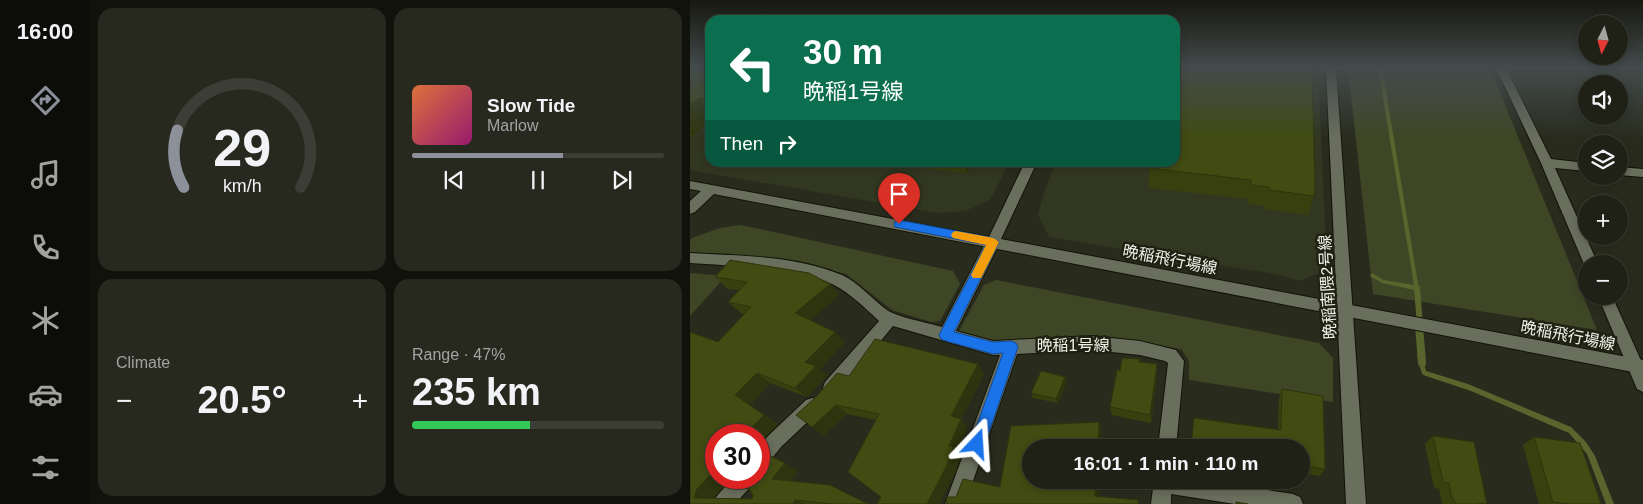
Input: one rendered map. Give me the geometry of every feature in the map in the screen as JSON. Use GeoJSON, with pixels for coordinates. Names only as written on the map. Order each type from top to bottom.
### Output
{"type":"FeatureCollection","features":[{"type":"Feature","properties":{"kind":"street","name":"晩稲南隈2号線"},"geometry":{"type":"LineString","coordinates":[[1332,92],[1356,504]]}},
{"type":"Feature","properties":{"kind":"street"},"geometry":{"type":"LineString","coordinates":[[1512,92],[1587,255]]}},
{"type":"Feature","properties":{"kind":"street"},"geometry":{"type":"LineString","coordinates":[[1547,164],[1578,167]]}},
{"type":"Feature","properties":{"kind":"street"},"geometry":{"type":"LineString","coordinates":[[946,335],[994,242],[1029,167]]}},
{"type":"Feature","properties":{"kind":"street"},"geometry":{"type":"LineString","coordinates":[[1628,172],[1643,173]]}},
{"type":"Feature","properties":{"kind":"street","name":"晩稲飛行場線"},"geometry":{"type":"LineString","coordinates":[[690,185],[1639,366]]}},
{"type":"Feature","properties":{"kind":"street"},"geometry":{"type":"LineString","coordinates":[[690,209],[710,189]]}},
{"type":"Feature","properties":{"kind":"street","name":"晩稲1号線"},"geometry":{"type":"LineString","coordinates":[[690,258],[772,264],[830,277],[838,280],[864,298],[884,318],[993,348],[1092,343],[1140,348],[1170,354],[1176,361],[1168,439]]}},
{"type":"Feature","properties":{"kind":"street"},"geometry":{"type":"LineString","coordinates":[[1609,305],[1639,366],[1643,384]]}},
{"type":"Feature","properties":{"kind":"street"},"geometry":{"type":"LineString","coordinates":[[770,447],[821,398],[890,319]]}},
{"type":"Feature","properties":{"kind":"street"},"geometry":{"type":"LineString","coordinates":[[955,504],[1011,347]]}},
{"type":"Feature","properties":{"kind":"street"},"geometry":{"type":"LineString","coordinates":[[733,501],[739,489]]}},
{"type":"Feature","properties":{"kind":"street"},"geometry":{"type":"LineString","coordinates":[[1161,504],[1162,489]]}},
{"type":"Feature","properties":{"kind":"street"},"geometry":{"type":"LineString","coordinates":[[1208,489],[1293,504]]}},
{"type":"Feature","properties":{"kind":"shaded area"},"geometry":{"type":"Polygon","coordinates":[[[690,92],[705,92],[705,167],[1007,167],[990,200],[965,211],[937,213],[690,170],[690,92]]]}},
{"type":"Feature","properties":{"kind":"shaded area"},"geometry":{"type":"Polygon","coordinates":[[[1180,92],[1319,92],[1327,269],[1300,281],[1275,274],[1049,237],[1038,215],[1044,192],[1054,167],[1180,167],[1180,92]]]}},
{"type":"Feature","properties":{"kind":"shaded area"},"geometry":{"type":"Polygon","coordinates":[[[1351,92],[1500,92],[1578,283],[1578,305],[1587,305],[1597,330],[1373,294],[1351,92]]]}},
{"type":"Feature","properties":{"kind":"shaded area"},"geometry":{"type":"Polygon","coordinates":[[[1382,92],[1386,92],[1420,295],[1416,295],[1414,290],[1382,283],[1370,276],[1372,273],[1384,280],[1414,285],[1382,92]]]}},
{"type":"Feature","properties":{"kind":"shaded area"},"geometry":{"type":"Polygon","coordinates":[[[741,225],[953,271],[960,284],[940,321],[931,322],[892,310],[846,274],[791,261],[690,252],[690,240],[692,238],[720,228],[741,225]]]}},
{"type":"Feature","properties":{"kind":"shaded area"},"geometry":{"type":"Polygon","coordinates":[[[690,273],[726,276],[690,316],[690,273]]]}},
{"type":"Feature","properties":{"kind":"shaded area"},"geometry":{"type":"Polygon","coordinates":[[[996,280],[1319,343],[1333,358],[1333,402],[1189,380],[1189,361],[1181,349],[1098,337],[996,341],[959,331],[984,285],[996,280]]]}},
{"type":"Feature","properties":{"kind":"shaded area"},"geometry":{"type":"Polygon","coordinates":[[[1417,355],[1422,355],[1426,371],[1468,384],[1571,427],[1586,442],[1595,456],[1614,504],[1606,504],[1587,454],[1569,433],[1471,391],[1423,375],[1417,355]]]}},
{"type":"Feature","properties":{"kind":"building"},"geometry":{"type":"Polygon","coordinates":[[[690,92],[705,92],[705,99],[699,98],[690,105],[690,92]]]}},
{"type":"Feature","properties":{"kind":"building"},"geometry":{"type":"Polygon","coordinates":[[[1180,92],[1313,92],[1314,196],[1269,190],[1269,187],[1251,185],[1251,180],[1149,168],[1180,167],[1180,92]]]}},
{"type":"Feature","properties":{"kind":"building"},"geometry":{"type":"Polygon","coordinates":[[[730,260],[809,273],[830,284],[795,313],[835,332],[805,362],[816,366],[795,388],[757,373],[735,395],[764,415],[755,424],[705,424],[705,481],[697,489],[694,498],[752,499],[753,496],[750,489],[770,489],[770,456],[785,463],[772,479],[830,485],[868,504],[832,504],[795,500],[793,504],[690,504],[690,332],[718,342],[751,307],[728,302],[747,282],[715,277],[730,260]]]}},
{"type":"Feature","properties":{"kind":"building"},"geometry":{"type":"Polygon","coordinates":[[[875,339],[978,364],[951,416],[961,419],[949,446],[954,447],[927,504],[877,504],[881,497],[848,472],[879,414],[836,405],[812,427],[796,415],[817,396],[837,373],[849,376],[875,339]]]}},
{"type":"Feature","properties":{"kind":"building"},"geometry":{"type":"Polygon","coordinates":[[[1122,358],[1140,359],[1139,362],[1157,364],[1150,415],[1110,407],[1117,370],[1120,371],[1122,358]]]}},
{"type":"Feature","properties":{"kind":"building"},"geometry":{"type":"Polygon","coordinates":[[[1041,371],[1065,377],[1056,399],[1031,393],[1041,371]]]}},
{"type":"Feature","properties":{"kind":"building"},"geometry":{"type":"Polygon","coordinates":[[[1282,389],[1323,396],[1325,469],[1310,466],[1310,439],[1192,439],[1194,418],[1281,430],[1282,389]]]}},
{"type":"Feature","properties":{"kind":"building"},"geometry":{"type":"Polygon","coordinates":[[[1099,422],[1098,439],[1022,439],[1022,489],[1095,489],[1095,496],[1138,500],[1138,504],[946,504],[947,497],[956,497],[963,479],[1000,487],[1011,426],[1099,422]]]}},
{"type":"Feature","properties":{"kind":"building"},"geometry":{"type":"Polygon","coordinates":[[[1433,436],[1474,442],[1487,504],[1455,504],[1454,499],[1452,499],[1449,483],[1443,482],[1433,436]]]}},
{"type":"Feature","properties":{"kind":"building"},"geometry":{"type":"Polygon","coordinates":[[[1534,437],[1580,443],[1601,504],[1553,502],[1534,437]]]}},
{"type":"Feature","properties":{"kind":"waterway"},"geometry":{"type":"LineString","coordinates":[[1417,288],[1420,326]]}},
{"type":"Feature","properties":{"kind":"waterway"},"geometry":{"type":"LineString","coordinates":[[1419,325],[1422,363]]}},
{"type":"Feature","properties":{"kind":"slow traffic"},"geometry":{"type":"LineString","coordinates":[[956,235],[994,242],[977,275]]}},
{"type":"Feature","properties":{"kind":"route"},"geometry":{"type":"LineString","coordinates":[[899,224],[994,242],[946,335],[993,348],[1011,347],[998,389],[977,444]]}}]}
